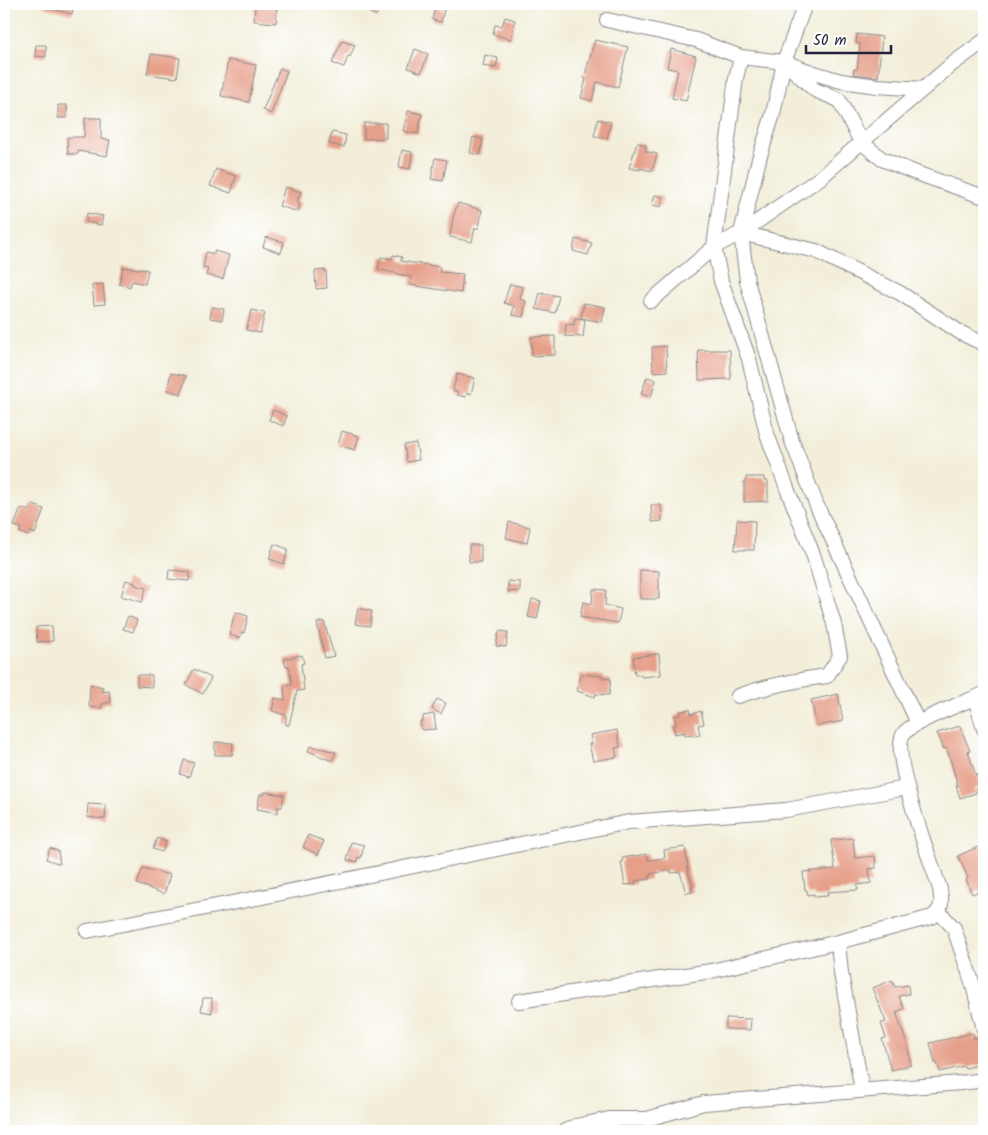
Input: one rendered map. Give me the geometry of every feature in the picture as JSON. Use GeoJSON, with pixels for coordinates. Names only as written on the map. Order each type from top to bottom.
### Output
{"type":"FeatureCollection","features":[{"type":"Feature","properties":{"kind":"street"},"geometry":{"type":"LineString","coordinates":[[805,4],[784,62],[773,114],[758,158],[741,233],[747,281],[792,441],[817,506],[918,723]]}},
{"type":"Feature","properties":{"kind":"street"},"geometry":{"type":"LineString","coordinates":[[607,20],[696,40],[741,57],[784,62],[841,82],[924,88]]}},
{"type":"Feature","properties":{"kind":"street"},"geometry":{"type":"LineString","coordinates":[[651,301],[714,246],[741,233],[820,178],[951,65],[984,41]]}},
{"type":"Feature","properties":{"kind":"street"},"geometry":{"type":"LineString","coordinates":[[738,696],[786,683],[827,676],[840,656],[834,624],[814,557],[768,434],[749,358],[721,281],[714,246],[735,87],[741,57]]}},
{"type":"Feature","properties":{"kind":"street"},"geometry":{"type":"LineString","coordinates":[[784,62],[815,90],[839,100],[861,142],[882,159],[916,174],[984,197]]}},
{"type":"Feature","properties":{"kind":"street"},"geometry":{"type":"LineString","coordinates":[[741,233],[816,251],[900,293],[961,333],[984,344]]}},
{"type":"Feature","properties":{"kind":"street"},"geometry":{"type":"LineString","coordinates":[[519,1001],[711,971],[838,942],[932,917],[939,912],[942,903],[940,889],[906,788],[900,746],[904,733],[918,723],[980,696],[984,728]]}},
{"type":"Feature","properties":{"kind":"street"},"geometry":{"type":"LineString","coordinates":[[87,930],[242,902],[629,822],[786,810],[906,788]]}},
{"type":"Feature","properties":{"kind":"street"},"geometry":{"type":"LineString","coordinates":[[939,912],[954,928],[973,985],[984,1028]]}},
{"type":"Feature","properties":{"kind":"street"},"geometry":{"type":"LineString","coordinates":[[838,942],[842,982],[862,1090]]}},
{"type":"Feature","properties":{"kind":"street"},"geometry":{"type":"LineString","coordinates":[[564,1131],[576,1126],[609,1119],[647,1119],[704,1103],[984,1080]]}},
{"type":"Feature","properties":{"kind":"building"},"geometry":{"type":"Polygon","coordinates":[[[44,4],[74,4],[72,14],[44,7],[44,4]]]}},
{"type":"Feature","properties":{"kind":"building"},"geometry":{"type":"Polygon","coordinates":[[[368,4],[382,4],[376,16],[365,10],[368,4]]]}},
{"type":"Feature","properties":{"kind":"building"},"geometry":{"type":"Polygon","coordinates":[[[255,6],[277,9],[276,23],[254,21],[255,6]]]}},
{"type":"Feature","properties":{"kind":"building"},"geometry":{"type":"Polygon","coordinates":[[[435,7],[444,10],[441,22],[432,20],[435,7]]]}},
{"type":"Feature","properties":{"kind":"building"},"geometry":{"type":"Polygon","coordinates":[[[505,17],[515,20],[511,39],[493,34],[495,25],[502,26],[505,17]]]}},
{"type":"Feature","properties":{"kind":"building"},"geometry":{"type":"Polygon","coordinates":[[[857,34],[882,37],[878,77],[853,74],[854,69],[857,69],[860,44],[856,43],[857,34]]]}},
{"type":"Feature","properties":{"kind":"building"},"geometry":{"type":"Polygon","coordinates":[[[595,40],[628,47],[618,87],[597,82],[592,101],[581,98],[586,79],[584,78],[595,40]]]}},
{"type":"Feature","properties":{"kind":"building"},"geometry":{"type":"Polygon","coordinates":[[[342,41],[355,45],[344,67],[332,63],[342,41]]]}},
{"type":"Feature","properties":{"kind":"building"},"geometry":{"type":"Polygon","coordinates":[[[36,45],[46,45],[46,57],[35,56],[36,45]]]}},
{"type":"Feature","properties":{"kind":"building"},"geometry":{"type":"Polygon","coordinates":[[[415,49],[428,54],[421,73],[408,68],[415,49]]]}},
{"type":"Feature","properties":{"kind":"building"},"geometry":{"type":"Polygon","coordinates":[[[671,49],[696,56],[686,101],[672,98],[678,70],[667,68],[671,49]]]}},
{"type":"Feature","properties":{"kind":"building"},"geometry":{"type":"Polygon","coordinates":[[[151,54],[180,58],[177,78],[147,74],[151,54]]]}},
{"type":"Feature","properties":{"kind":"building"},"geometry":{"type":"Polygon","coordinates":[[[485,55],[498,58],[496,68],[483,66],[485,55]]]}},
{"type":"Feature","properties":{"kind":"building"},"geometry":{"type":"Polygon","coordinates":[[[228,60],[256,65],[249,102],[221,96],[228,60]]]}},
{"type":"Feature","properties":{"kind":"building"},"geometry":{"type":"Polygon","coordinates":[[[280,68],[287,71],[271,114],[263,110],[280,68]]]}},
{"type":"Feature","properties":{"kind":"building"},"geometry":{"type":"Polygon","coordinates":[[[58,105],[67,105],[67,118],[58,118],[58,105]]]}},
{"type":"Feature","properties":{"kind":"building"},"geometry":{"type":"Polygon","coordinates":[[[408,111],[422,114],[418,134],[403,131],[408,111]]]}},
{"type":"Feature","properties":{"kind":"building"},"geometry":{"type":"Polygon","coordinates":[[[85,118],[101,118],[101,139],[110,140],[107,156],[78,151],[78,154],[68,154],[67,137],[84,137],[85,118]]]}},
{"type":"Feature","properties":{"kind":"building"},"geometry":{"type":"Polygon","coordinates":[[[598,119],[611,122],[607,139],[594,136],[598,119]]]}},
{"type":"Feature","properties":{"kind":"building"},"geometry":{"type":"Polygon","coordinates":[[[364,123],[386,123],[386,138],[364,139],[364,123]]]}},
{"type":"Feature","properties":{"kind":"building"},"geometry":{"type":"Polygon","coordinates":[[[332,132],[346,135],[344,147],[329,144],[332,132]]]}},
{"type":"Feature","properties":{"kind":"building"},"geometry":{"type":"Polygon","coordinates":[[[473,137],[483,139],[480,155],[470,153],[473,137]]]}},
{"type":"Feature","properties":{"kind":"building"},"geometry":{"type":"Polygon","coordinates":[[[637,143],[646,145],[645,151],[657,154],[652,171],[629,168],[637,143]]]}},
{"type":"Feature","properties":{"kind":"building"},"geometry":{"type":"Polygon","coordinates":[[[402,150],[412,152],[410,169],[399,167],[402,150]]]}},
{"type":"Feature","properties":{"kind":"building"},"geometry":{"type":"Polygon","coordinates":[[[435,158],[447,160],[443,181],[431,179],[435,158]]]}},
{"type":"Feature","properties":{"kind":"building"},"geometry":{"type":"Polygon","coordinates":[[[216,169],[236,176],[231,193],[210,186],[216,169]]]}},
{"type":"Feature","properties":{"kind":"building"},"geometry":{"type":"Polygon","coordinates":[[[285,187],[301,192],[297,202],[300,203],[298,212],[279,206],[285,187]]]}},
{"type":"Feature","properties":{"kind":"building"},"geometry":{"type":"Polygon","coordinates":[[[655,195],[663,197],[661,207],[652,205],[655,195]]]}},
{"type":"Feature","properties":{"kind":"building"},"geometry":{"type":"Polygon","coordinates":[[[458,203],[482,210],[479,228],[475,228],[472,242],[450,237],[453,217],[458,203]]]}},
{"type":"Feature","properties":{"kind":"building"},"geometry":{"type":"Polygon","coordinates":[[[87,213],[103,216],[101,225],[86,222],[87,213]]]}},
{"type":"Feature","properties":{"kind":"building"},"geometry":{"type":"Polygon","coordinates":[[[266,237],[284,242],[281,253],[263,247],[266,237]]]}},
{"type":"Feature","properties":{"kind":"building"},"geometry":{"type":"Polygon","coordinates":[[[575,239],[592,243],[588,255],[573,251],[575,239]]]}},
{"type":"Feature","properties":{"kind":"building"},"geometry":{"type":"Polygon","coordinates":[[[214,251],[229,255],[223,279],[206,275],[208,269],[203,268],[206,252],[214,254],[214,251]]]}},
{"type":"Feature","properties":{"kind":"building"},"geometry":{"type":"Polygon","coordinates":[[[393,255],[402,257],[401,261],[440,267],[439,272],[463,274],[461,293],[410,285],[411,277],[378,269],[381,257],[392,259],[393,255]]]}},
{"type":"Feature","properties":{"kind":"building"},"geometry":{"type":"Polygon","coordinates":[[[123,267],[148,270],[145,284],[132,281],[130,287],[119,284],[123,267]]]}},
{"type":"Feature","properties":{"kind":"building"},"geometry":{"type":"Polygon","coordinates":[[[326,270],[327,288],[316,289],[315,271],[326,270]]]}},
{"type":"Feature","properties":{"kind":"building"},"geometry":{"type":"Polygon","coordinates":[[[103,284],[105,304],[94,305],[92,285],[103,284]]]}},
{"type":"Feature","properties":{"kind":"building"},"geometry":{"type":"Polygon","coordinates":[[[510,284],[523,287],[520,299],[526,301],[523,317],[512,315],[514,306],[504,303],[510,284]]]}},
{"type":"Feature","properties":{"kind":"building"},"geometry":{"type":"Polygon","coordinates":[[[540,293],[559,296],[555,313],[536,309],[540,293]]]}},
{"type":"Feature","properties":{"kind":"building"},"geometry":{"type":"Polygon","coordinates":[[[584,303],[605,307],[602,322],[581,318],[584,303]]]}},
{"type":"Feature","properties":{"kind":"building"},"geometry":{"type":"Polygon","coordinates":[[[212,307],[224,309],[222,320],[210,318],[212,307]]]}},
{"type":"Feature","properties":{"kind":"building"},"geometry":{"type":"Polygon","coordinates":[[[252,310],[265,313],[260,333],[246,330],[252,310]]]}},
{"type":"Feature","properties":{"kind":"building"},"geometry":{"type":"Polygon","coordinates":[[[575,318],[585,319],[583,337],[565,336],[566,324],[574,325],[575,318]]]}},
{"type":"Feature","properties":{"kind":"building"},"geometry":{"type":"Polygon","coordinates":[[[555,336],[555,355],[532,356],[531,337],[555,336]]]}},
{"type":"Feature","properties":{"kind":"building"},"geometry":{"type":"Polygon","coordinates":[[[666,346],[667,371],[653,372],[652,347],[666,346]]]}},
{"type":"Feature","properties":{"kind":"building"},"geometry":{"type":"Polygon","coordinates":[[[698,350],[730,350],[731,379],[699,380],[698,350]]]}},
{"type":"Feature","properties":{"kind":"building"},"geometry":{"type":"Polygon","coordinates":[[[171,373],[186,376],[181,394],[167,390],[171,373]]]}},
{"type":"Feature","properties":{"kind":"building"},"geometry":{"type":"Polygon","coordinates":[[[457,374],[475,378],[471,394],[467,393],[466,397],[457,395],[458,392],[453,391],[457,374]]]}},
{"type":"Feature","properties":{"kind":"building"},"geometry":{"type":"Polygon","coordinates":[[[647,377],[656,380],[651,397],[641,394],[647,377]]]}},
{"type":"Feature","properties":{"kind":"building"},"geometry":{"type":"Polygon","coordinates":[[[273,410],[287,416],[283,426],[269,420],[273,410]]]}},
{"type":"Feature","properties":{"kind":"building"},"geometry":{"type":"Polygon","coordinates":[[[342,431],[359,436],[355,450],[338,445],[342,431]]]}},
{"type":"Feature","properties":{"kind":"building"},"geometry":{"type":"Polygon","coordinates":[[[416,443],[419,460],[407,462],[404,445],[416,443]]]}},
{"type":"Feature","properties":{"kind":"building"},"geometry":{"type":"Polygon","coordinates":[[[746,477],[764,477],[764,481],[768,481],[768,501],[744,502],[744,481],[746,481],[746,477]]]}},
{"type":"Feature","properties":{"kind":"building"},"geometry":{"type":"Polygon","coordinates":[[[31,504],[44,509],[35,534],[30,532],[29,536],[19,532],[21,528],[14,526],[21,508],[29,511],[31,504]]]}},
{"type":"Feature","properties":{"kind":"building"},"geometry":{"type":"Polygon","coordinates":[[[651,505],[661,505],[662,521],[652,522],[651,505]]]}},
{"type":"Feature","properties":{"kind":"building"},"geometry":{"type":"Polygon","coordinates":[[[737,520],[755,521],[754,550],[735,550],[737,520]]]}},
{"type":"Feature","properties":{"kind":"building"},"geometry":{"type":"Polygon","coordinates":[[[509,522],[530,527],[527,543],[506,538],[509,522]]]}},
{"type":"Feature","properties":{"kind":"building"},"geometry":{"type":"Polygon","coordinates":[[[274,544],[288,549],[284,564],[269,559],[274,544]]]}},
{"type":"Feature","properties":{"kind":"building"},"geometry":{"type":"Polygon","coordinates":[[[469,545],[481,545],[481,562],[469,562],[469,545]]]}},
{"type":"Feature","properties":{"kind":"building"},"geometry":{"type":"Polygon","coordinates":[[[169,570],[190,572],[189,581],[168,579],[169,570]]]}},
{"type":"Feature","properties":{"kind":"building"},"geometry":{"type":"Polygon","coordinates":[[[640,570],[659,571],[659,599],[640,599],[640,570]]]}},
{"type":"Feature","properties":{"kind":"building"},"geometry":{"type":"Polygon","coordinates":[[[126,580],[146,588],[142,602],[121,596],[126,580]]]}},
{"type":"Feature","properties":{"kind":"building"},"geometry":{"type":"Polygon","coordinates":[[[508,581],[520,582],[520,591],[508,592],[508,581]]]}},
{"type":"Feature","properties":{"kind":"building"},"geometry":{"type":"Polygon","coordinates":[[[593,589],[606,590],[605,605],[621,609],[618,623],[580,617],[583,602],[592,604],[593,589]]]}},
{"type":"Feature","properties":{"kind":"building"},"geometry":{"type":"Polygon","coordinates":[[[532,599],[541,601],[537,619],[528,617],[532,599]]]}},
{"type":"Feature","properties":{"kind":"building"},"geometry":{"type":"Polygon","coordinates":[[[358,608],[372,611],[370,626],[355,624],[358,608]]]}},
{"type":"Feature","properties":{"kind":"building"},"geometry":{"type":"Polygon","coordinates":[[[235,612],[248,616],[244,633],[242,632],[240,638],[229,635],[235,612]]]}},
{"type":"Feature","properties":{"kind":"building"},"geometry":{"type":"Polygon","coordinates":[[[128,616],[137,620],[133,632],[123,629],[128,616]]]}},
{"type":"Feature","properties":{"kind":"building"},"geometry":{"type":"Polygon","coordinates":[[[324,621],[334,656],[325,658],[317,623],[324,621]]]}},
{"type":"Feature","properties":{"kind":"building"},"geometry":{"type":"Polygon","coordinates":[[[52,626],[53,641],[37,642],[36,627],[52,626]]]}},
{"type":"Feature","properties":{"kind":"building"},"geometry":{"type":"Polygon","coordinates":[[[499,631],[508,632],[506,647],[496,646],[499,631]]]}},
{"type":"Feature","properties":{"kind":"building"},"geometry":{"type":"Polygon","coordinates":[[[659,654],[661,675],[642,677],[641,675],[635,675],[633,657],[659,654]]]}},
{"type":"Feature","properties":{"kind":"building"},"geometry":{"type":"Polygon","coordinates":[[[302,655],[304,663],[301,664],[304,690],[297,691],[289,725],[286,725],[286,715],[272,711],[275,698],[285,700],[284,686],[292,685],[289,666],[286,667],[284,659],[302,655]]]}},
{"type":"Feature","properties":{"kind":"building"},"geometry":{"type":"Polygon","coordinates":[[[194,669],[211,678],[203,694],[186,685],[194,669]]]}},
{"type":"Feature","properties":{"kind":"building"},"geometry":{"type":"Polygon","coordinates":[[[580,674],[604,676],[603,678],[611,679],[609,695],[596,694],[595,697],[577,691],[580,674]]]}},
{"type":"Feature","properties":{"kind":"building"},"geometry":{"type":"Polygon","coordinates":[[[137,675],[152,675],[152,687],[137,686],[137,675]]]}},
{"type":"Feature","properties":{"kind":"building"},"geometry":{"type":"Polygon","coordinates":[[[90,684],[103,687],[102,692],[109,691],[111,702],[102,704],[101,708],[89,707],[90,684]]]}},
{"type":"Feature","properties":{"kind":"building"},"geometry":{"type":"Polygon","coordinates":[[[838,694],[843,721],[817,726],[811,700],[838,694]]]}},
{"type":"Feature","properties":{"kind":"building"},"geometry":{"type":"Polygon","coordinates":[[[437,699],[446,703],[441,714],[432,709],[437,699]]]}},
{"type":"Feature","properties":{"kind":"building"},"geometry":{"type":"Polygon","coordinates":[[[690,709],[691,714],[701,711],[704,724],[698,725],[700,735],[685,735],[684,732],[675,734],[673,726],[676,725],[674,716],[680,715],[679,712],[690,709]]]}},
{"type":"Feature","properties":{"kind":"building"},"geometry":{"type":"Polygon","coordinates":[[[434,714],[436,729],[422,730],[420,721],[423,721],[423,716],[434,714]]]}},
{"type":"Feature","properties":{"kind":"building"},"geometry":{"type":"Polygon","coordinates":[[[960,726],[970,751],[968,751],[976,776],[978,775],[982,787],[975,789],[976,793],[960,798],[950,758],[937,733],[960,726]]]}},
{"type":"Feature","properties":{"kind":"building"},"geometry":{"type":"Polygon","coordinates":[[[617,730],[620,747],[615,748],[617,757],[593,761],[589,744],[592,744],[590,735],[617,730]]]}},
{"type":"Feature","properties":{"kind":"building"},"geometry":{"type":"Polygon","coordinates":[[[215,742],[233,743],[232,755],[215,755],[215,742]]]}},
{"type":"Feature","properties":{"kind":"building"},"geometry":{"type":"Polygon","coordinates":[[[310,746],[336,752],[332,761],[308,751],[310,746]]]}},
{"type":"Feature","properties":{"kind":"building"},"geometry":{"type":"Polygon","coordinates":[[[184,760],[194,763],[189,777],[180,774],[184,760]]]}},
{"type":"Feature","properties":{"kind":"building"},"geometry":{"type":"Polygon","coordinates":[[[264,792],[284,795],[282,807],[278,807],[278,813],[257,809],[260,794],[264,795],[264,792]]]}},
{"type":"Feature","properties":{"kind":"building"},"geometry":{"type":"Polygon","coordinates":[[[88,804],[106,805],[105,819],[87,817],[88,804]]]}},
{"type":"Feature","properties":{"kind":"building"},"geometry":{"type":"Polygon","coordinates":[[[308,835],[324,841],[318,855],[303,847],[308,835]]]}},
{"type":"Feature","properties":{"kind":"building"},"geometry":{"type":"Polygon","coordinates":[[[157,838],[166,842],[162,852],[153,849],[157,838]]]}},
{"type":"Feature","properties":{"kind":"building"},"geometry":{"type":"Polygon","coordinates":[[[853,838],[855,858],[875,856],[876,868],[869,869],[871,883],[857,885],[858,890],[827,892],[828,896],[814,897],[814,894],[808,895],[807,890],[805,890],[803,872],[835,869],[831,840],[853,838]]]}},
{"type":"Feature","properties":{"kind":"building"},"geometry":{"type":"Polygon","coordinates":[[[351,842],[364,845],[361,858],[358,857],[357,862],[347,860],[351,842]]]}},
{"type":"Feature","properties":{"kind":"building"},"geometry":{"type":"Polygon","coordinates":[[[984,844],[984,889],[972,894],[966,879],[968,878],[958,856],[984,844]]]}},
{"type":"Feature","properties":{"kind":"building"},"geometry":{"type":"Polygon","coordinates":[[[685,847],[689,875],[693,886],[691,887],[692,892],[686,893],[680,872],[671,873],[671,870],[650,874],[650,879],[635,881],[636,884],[625,885],[622,858],[647,854],[648,860],[665,858],[664,850],[685,847]]]}},
{"type":"Feature","properties":{"kind":"building"},"geometry":{"type":"Polygon","coordinates":[[[50,848],[58,851],[60,864],[46,859],[50,848]]]}},
{"type":"Feature","properties":{"kind":"building"},"geometry":{"type":"Polygon","coordinates":[[[143,868],[170,875],[164,894],[137,884],[143,868]]]}},
{"type":"Feature","properties":{"kind":"building"},"geometry":{"type":"Polygon","coordinates":[[[892,980],[895,987],[908,985],[909,994],[899,996],[904,1009],[896,1012],[907,1044],[911,1065],[891,1070],[882,1039],[886,1038],[881,1023],[886,1022],[872,988],[892,980]]]}},
{"type":"Feature","properties":{"kind":"building"},"geometry":{"type":"Polygon","coordinates":[[[203,998],[212,998],[212,1013],[201,1011],[203,998]]]}},
{"type":"Feature","properties":{"kind":"building"},"geometry":{"type":"Polygon","coordinates":[[[726,1018],[751,1019],[750,1030],[726,1029],[726,1018]]]}},
{"type":"Feature","properties":{"kind":"building"},"geometry":{"type":"Polygon","coordinates":[[[973,1033],[974,1038],[983,1038],[984,1064],[965,1068],[964,1066],[940,1072],[937,1063],[935,1063],[930,1043],[973,1033]]]}}]}
